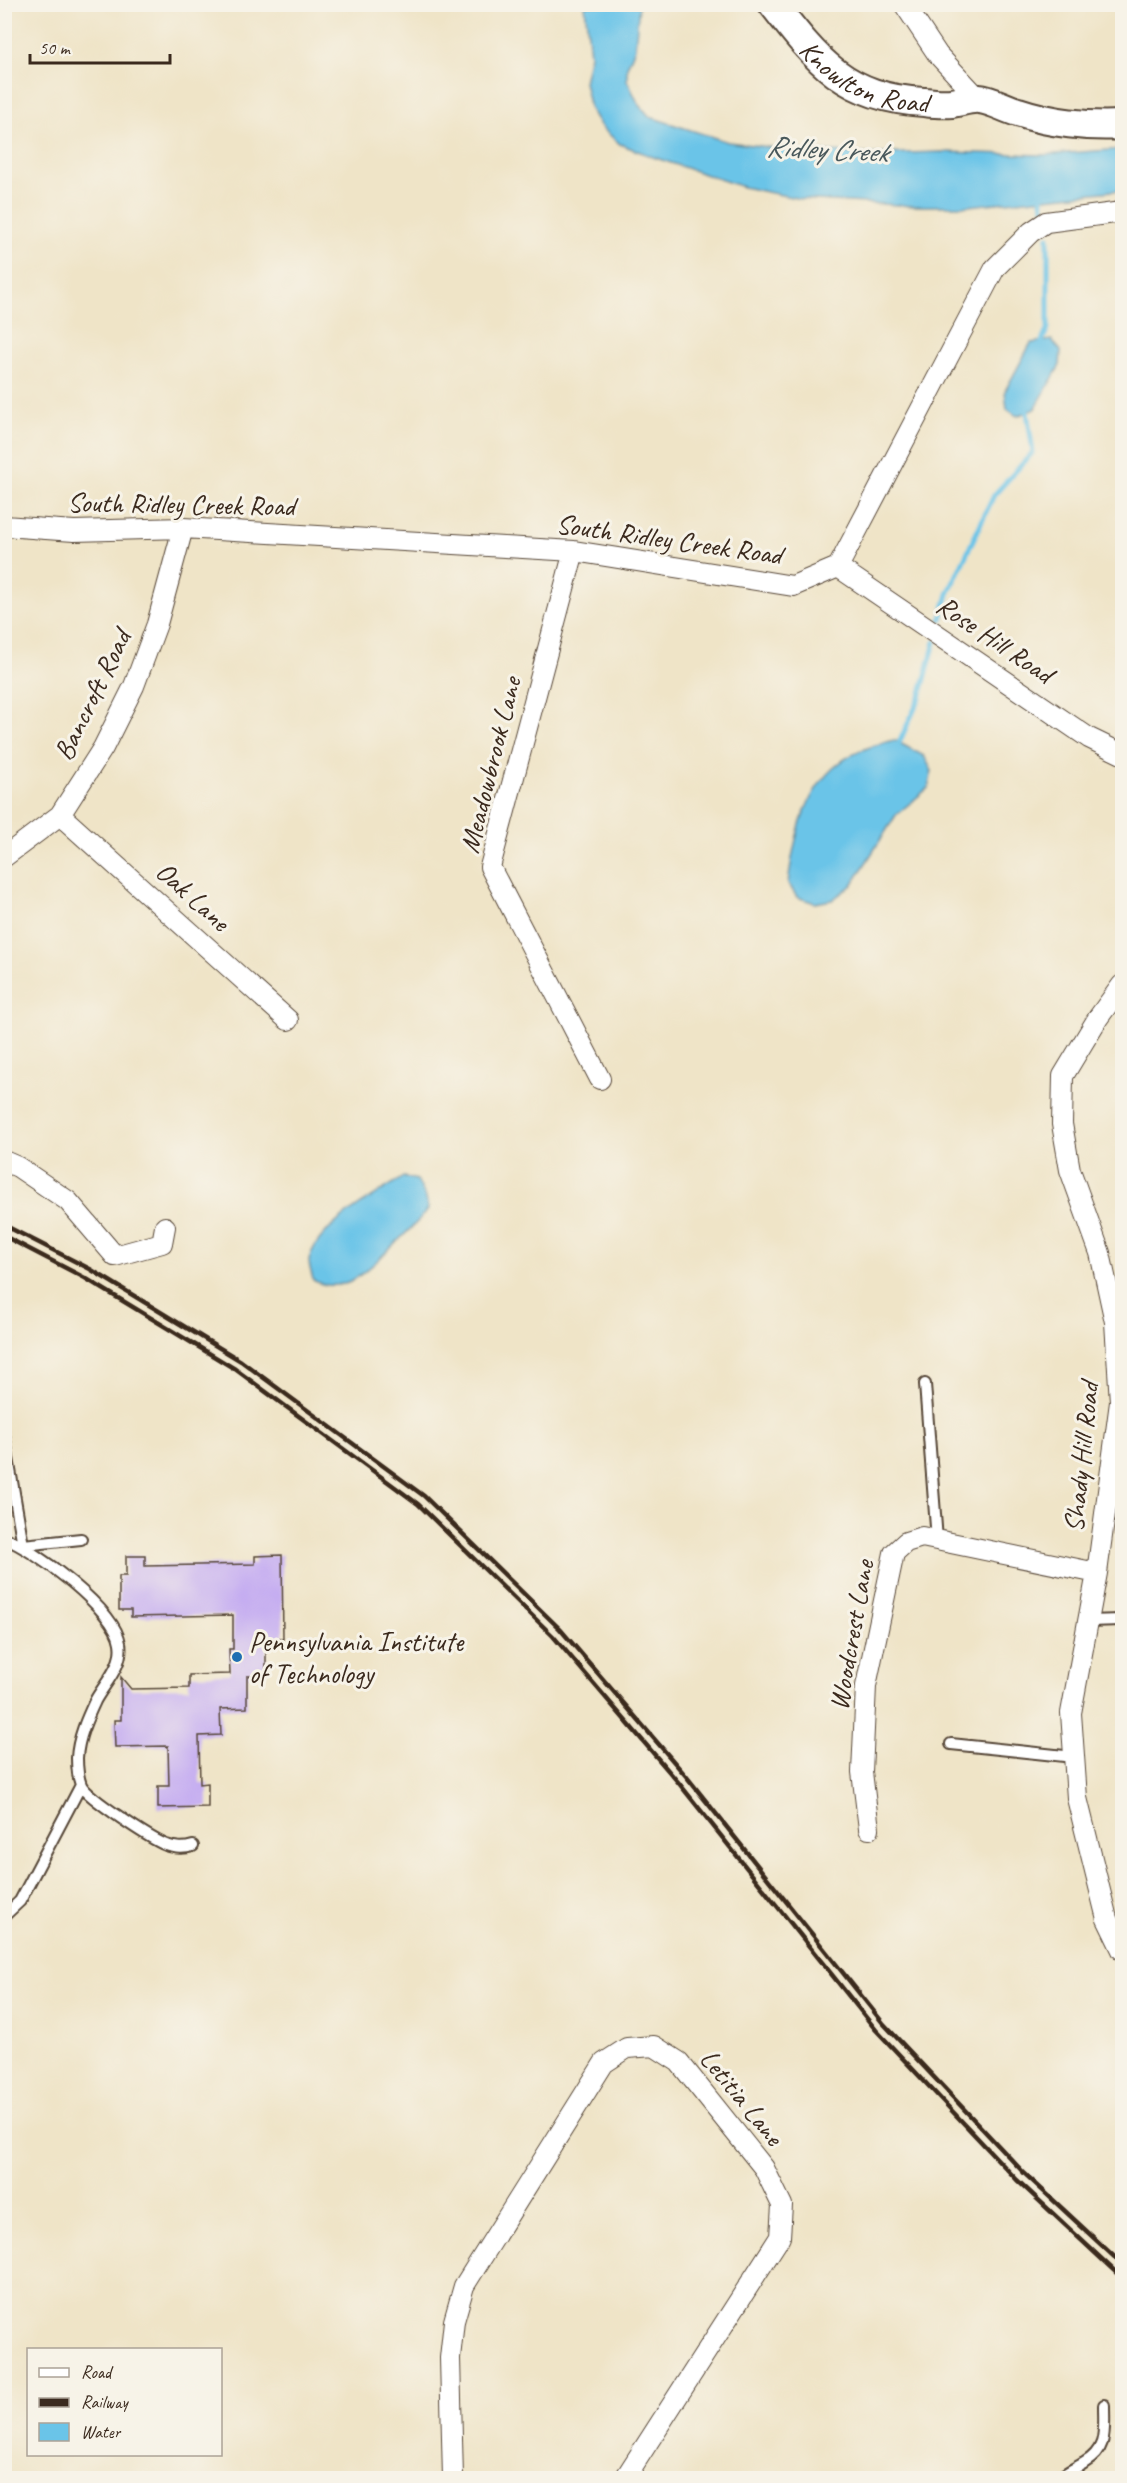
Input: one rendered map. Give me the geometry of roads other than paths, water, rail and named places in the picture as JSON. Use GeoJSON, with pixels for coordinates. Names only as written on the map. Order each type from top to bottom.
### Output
{"type":"FeatureCollection","features":[{"type":"Feature","properties":{"kind":"main road","name":"Knowlton Road"},"geometry":{"type":"LineString","coordinates":[[773,4],[819,60],[854,86],[892,99],[921,102],[949,103],[978,98]]}},
{"type":"Feature","properties":{"kind":"main road"},"geometry":{"type":"LineString","coordinates":[[978,98],[1019,113],[1042,118],[1122,125]]}},
{"type":"Feature","properties":{"kind":"street"},"geometry":{"type":"LineString","coordinates":[[904,4],[938,56],[978,98]]}},
{"type":"Feature","properties":{"kind":"street"},"geometry":{"type":"LineString","coordinates":[[838,567],[995,268],[1031,232],[1046,222],[1122,213]]}},
{"type":"Feature","properties":{"kind":"street","name":"South Ridley Creek Road"},"geometry":{"type":"LineString","coordinates":[[4,526],[74,531],[183,528],[574,551],[793,586],[838,567]]}},
{"type":"Feature","properties":{"kind":"street","name":"Bancroft Road"},"geometry":{"type":"LineString","coordinates":[[4,857],[60,815],[103,748],[134,686],[157,624],[183,528]]}},
{"type":"Feature","properties":{"kind":"street","name":"Meadowbrook Lane"},"geometry":{"type":"LineString","coordinates":[[574,551],[490,867],[600,1079]]}},
{"type":"Feature","properties":{"kind":"street","name":"Rose Hill Road"},"geometry":{"type":"LineString","coordinates":[[838,567],[1089,738],[1122,754]]}},
{"type":"Feature","properties":{"kind":"street","name":"Oak Lane"},"geometry":{"type":"LineString","coordinates":[[60,815],[288,1020]]}},
{"type":"Feature","properties":{"kind":"street","name":"Shady Hill Road"},"geometry":{"type":"LineString","coordinates":[[1122,984],[1098,1018],[1063,1076],[1062,1124],[1070,1170],[1100,1253],[1115,1322],[1121,1390],[1097,1573],[1071,1713],[1077,1798],[1107,1919],[1122,1950]]}},
{"type":"Feature","properties":{"kind":"street"},"geometry":{"type":"LineString","coordinates":[[4,1161],[18,1167],[68,1201],[115,1256],[162,1243],[165,1227]]}},
{"type":"Feature","properties":{"kind":"street","name":"Woodcrest Lane"},"geometry":{"type":"LineString","coordinates":[[869,1829],[862,1772],[866,1686],[894,1552],[906,1542],[922,1537],[1097,1573]]}},
{"type":"Feature","properties":{"kind":"street","name":"Letitia Lane"},"geometry":{"type":"LineString","coordinates":[[453,2478],[450,2358],[454,2321],[464,2286],[604,2063],[627,2048],[654,2046],[680,2062],[764,2169],[782,2205],[780,2237],[625,2478]]}},
{"type":"Feature","properties":{"kind":"lane"},"geometry":{"type":"LineString","coordinates":[[925,1384],[937,1540]]}},
{"type":"Feature","properties":{"kind":"lane"},"geometry":{"type":"LineString","coordinates":[[4,1435],[23,1545]]}},
{"type":"Feature","properties":{"kind":"lane"},"geometry":{"type":"LineString","coordinates":[[4,1538],[23,1545],[49,1563],[88,1597],[112,1626],[120,1642],[116,1667],[96,1700],[81,1736],[77,1760],[81,1785],[90,1797],[165,1844],[182,1849],[193,1846]]}},
{"type":"Feature","properties":{"kind":"lane"},"geometry":{"type":"LineString","coordinates":[[23,1545],[81,1539]]}},
{"type":"Feature","properties":{"kind":"lane"},"geometry":{"type":"LineString","coordinates":[[1088,1621],[1122,1620]]}},
{"type":"Feature","properties":{"kind":"lane"},"geometry":{"type":"LineString","coordinates":[[951,1744],[1074,1757]]}},
{"type":"Feature","properties":{"kind":"lane"},"geometry":{"type":"LineString","coordinates":[[4,1916],[20,1900],[81,1785]]}},
{"type":"Feature","properties":{"kind":"lane"},"geometry":{"type":"LineString","coordinates":[[1060,2478],[1100,2451],[1104,2432],[1104,2405]]}},
{"type":"Feature","properties":{"kind":"water"},"geometry":{"type":"Polygon","coordinates":[[[585,5],[639,5],[635,48],[627,67],[627,80],[638,103],[650,117],[728,142],[792,150],[872,154],[943,152],[1042,155],[1122,149],[1122,190],[968,206],[914,206],[801,199],[743,187],[653,157],[620,144],[602,128],[590,109],[584,82],[590,55],[585,5]]]}},
{"type":"Feature","properties":{"kind":"water"},"geometry":{"type":"Polygon","coordinates":[[[1052,340],[1061,351],[1060,365],[1035,409],[1017,416],[1007,409],[1005,391],[1031,343],[1052,340]]]}},
{"type":"Feature","properties":{"kind":"water"},"geometry":{"type":"Polygon","coordinates":[[[894,740],[924,756],[932,771],[928,788],[896,815],[852,885],[832,900],[815,903],[797,897],[788,883],[790,867],[802,818],[816,789],[826,775],[844,759],[865,749],[894,740]]]}},
{"type":"Feature","properties":{"kind":"water"},"geometry":{"type":"Polygon","coordinates":[[[403,1177],[417,1180],[426,1198],[428,1209],[420,1219],[375,1263],[356,1278],[335,1285],[324,1285],[313,1280],[309,1261],[322,1236],[348,1213],[403,1177]]]}},
{"type":"Feature","properties":{"kind":"waterway"},"geometry":{"type":"LineString","coordinates":[[1041,194],[1043,207]]}},
{"type":"Feature","properties":{"kind":"waterway"},"geometry":{"type":"LineString","coordinates":[[1040,346],[1048,328],[1048,237]]}},
{"type":"Feature","properties":{"kind":"waterway"},"geometry":{"type":"LineString","coordinates":[[941,619],[948,594],[994,495],[1033,452],[1027,412],[1023,406]]}},
{"type":"Feature","properties":{"kind":"waterway"},"geometry":{"type":"LineString","coordinates":[[899,743],[920,697],[935,642]]}},
{"type":"Feature","properties":{"kind":"railway"},"geometry":{"type":"LineString","coordinates":[[4,1225],[90,1269],[241,1361],[424,1496],[560,1629],[686,1776],[883,2023],[1024,2173],[1122,2264]]}},
{"type":"Feature","properties":{"kind":"railway"},"geometry":{"type":"LineString","coordinates":[[4,1236],[85,1278],[235,1369],[418,1504],[553,1636],[678,1782],[876,2030],[1017,2180],[1122,2278]]}},
{"type":"Feature","properties":{"kind":"place","name":"Pennsylvania Institute of Technology"},"geometry":{"type":"Point","coordinates":[237,1657]}},
{"type":"Feature","properties":{"kind":"water label","name":"Ridley Creek"},"geometry":{"type":"Point","coordinates":[827,149]}}]}
